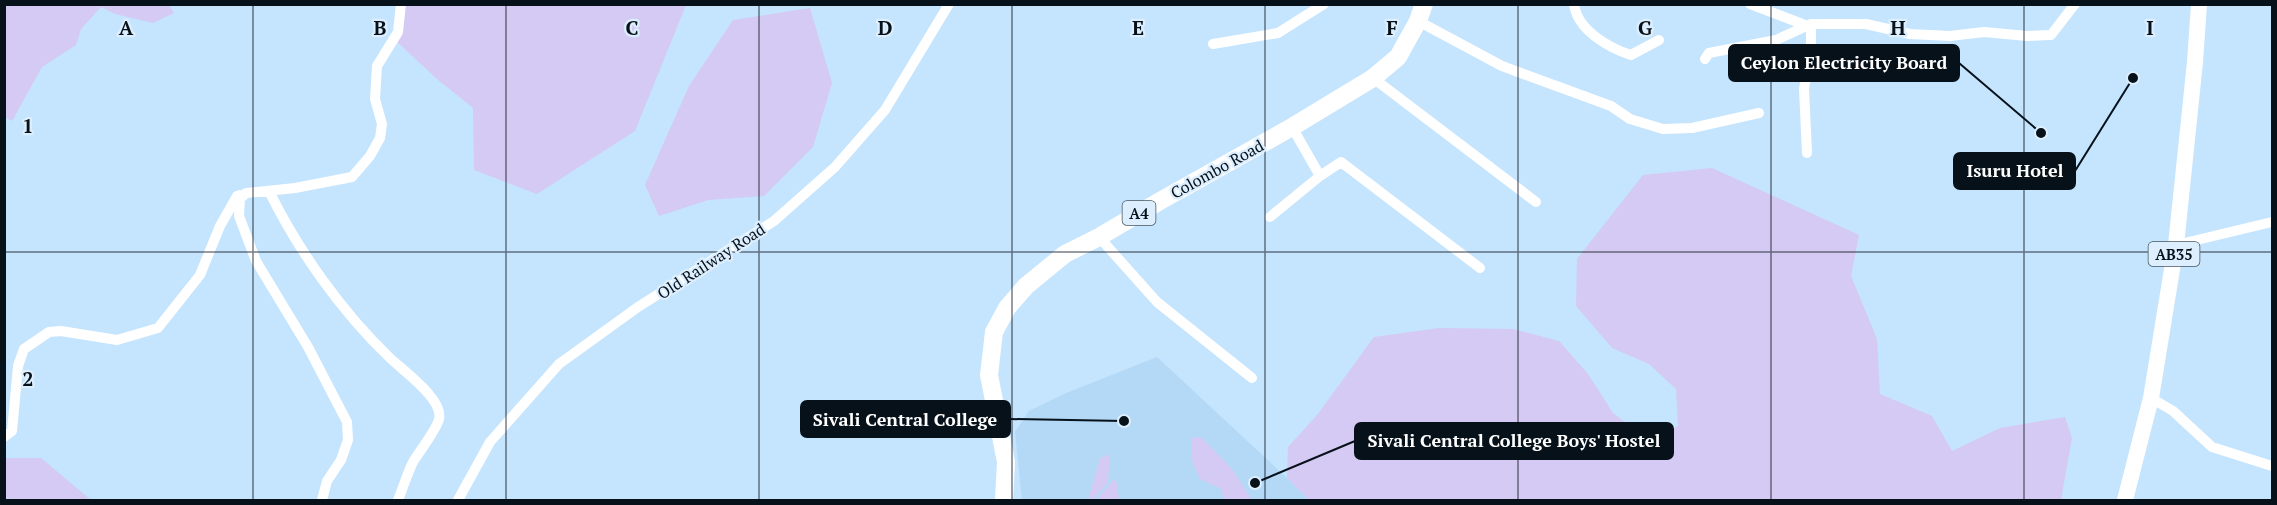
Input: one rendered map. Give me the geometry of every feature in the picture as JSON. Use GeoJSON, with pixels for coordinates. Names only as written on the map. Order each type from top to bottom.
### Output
{"type":"FeatureCollection","features":[{"type":"Feature","properties":{"kind":"highway","name":"Colombo Road"},"geometry":{"type":"LineString","coordinates":[[1004,501],[1006,462],[989,375],[994,332],[1007,308],[1026,286],[1065,254],[1100,237],[1373,78],[1398,57],[1421,13]]}},
{"type":"Feature","properties":{"kind":"main road","name":"AB35"},"geometry":{"type":"LineString","coordinates":[[2125,501],[2151,398],[2176,245],[2199,4]]}},
{"type":"Feature","properties":{"kind":"street"},"geometry":{"type":"LineString","coordinates":[[4,437],[12,431],[18,366],[24,349],[49,333],[62,331],[117,340],[158,328],[200,275],[220,226],[237,196],[352,177],[370,156],[380,138],[382,124],[375,99],[377,66],[398,32],[401,4]]}},
{"type":"Feature","properties":{"kind":"street","name":"Old Railway Road"},"geometry":{"type":"LineString","coordinates":[[458,501],[490,442],[559,364],[638,307],[774,220],[835,167],[885,110],[949,4]]}},
{"type":"Feature","properties":{"kind":"street"},"geometry":{"type":"LineString","coordinates":[[1213,44],[1278,33],[1324,4]]}},
{"type":"Feature","properties":{"kind":"street"},"geometry":{"type":"LineString","coordinates":[[1574,4],[1582,26],[1617,50],[1631,55],[1659,40]]}},
{"type":"Feature","properties":{"kind":"street"},"geometry":{"type":"LineString","coordinates":[[1750,4],[1808,25],[1866,24],[1910,34],[1950,36],[1984,32],[2027,36],[2051,35],[2076,4]]}},
{"type":"Feature","properties":{"kind":"street"},"geometry":{"type":"LineString","coordinates":[[1421,13],[1502,66],[1611,106],[1630,119],[1663,129],[1692,128],[1759,113]]}},
{"type":"Feature","properties":{"kind":"street"},"geometry":{"type":"LineString","coordinates":[[1705,59],[1709,53],[1776,40],[1808,25]]}},
{"type":"Feature","properties":{"kind":"street"},"geometry":{"type":"LineString","coordinates":[[1807,153],[1804,89],[1811,47],[1808,25]]}},
{"type":"Feature","properties":{"kind":"street"},"geometry":{"type":"LineString","coordinates":[[1373,78],[1536,202]]}},
{"type":"Feature","properties":{"kind":"street"},"geometry":{"type":"LineString","coordinates":[[1292,127],[1320,176]]}},
{"type":"Feature","properties":{"kind":"street"},"geometry":{"type":"LineString","coordinates":[[1270,217],[1341,162],[1480,268]]}},
{"type":"Feature","properties":{"kind":"street"},"geometry":{"type":"LineString","coordinates":[[269,190],[298,245],[346,308],[387,356],[431,396],[438,407],[440,419],[411,465],[398,501]]}},
{"type":"Feature","properties":{"kind":"street"},"geometry":{"type":"LineString","coordinates":[[246,193],[240,199],[239,216],[256,261],[312,354],[347,422],[348,440],[327,482],[322,501]]}},
{"type":"Feature","properties":{"kind":"street"},"geometry":{"type":"LineString","coordinates":[[2176,245],[2272,222]]}},
{"type":"Feature","properties":{"kind":"street"},"geometry":{"type":"LineString","coordinates":[[1100,237],[1156,302],[1252,378]]}},
{"type":"Feature","properties":{"kind":"street"},"geometry":{"type":"LineString","coordinates":[[2151,398],[2173,411],[2212,447],[2272,466]]}},
{"type":"Feature","properties":{"kind":"shaded area"},"geometry":{"type":"Polygon","coordinates":[[[5,4],[169,5],[174,13],[153,23],[115,14],[101,7],[81,29],[76,45],[42,67],[12,121],[5,117],[5,4]]]}},
{"type":"Feature","properties":{"kind":"shaded area"},"geometry":{"type":"Polygon","coordinates":[[[403,5],[686,5],[635,131],[537,194],[474,170],[473,108],[437,79],[394,39],[403,5]]]}},
{"type":"Feature","properties":{"kind":"shaded area"},"geometry":{"type":"Polygon","coordinates":[[[810,8],[832,83],[813,147],[764,196],[708,200],[659,216],[645,185],[689,86],[733,20],[810,8]]]}},
{"type":"Feature","properties":{"kind":"shaded area"},"geometry":{"type":"Polygon","coordinates":[[[1712,168],[1859,235],[1851,276],[1877,339],[1880,394],[1932,416],[1952,451],[2000,428],[2065,417],[2072,438],[2061,500],[1309,500],[1287,478],[1288,447],[1317,415],[1374,337],[1439,328],[1513,329],[1559,341],[1588,374],[1613,413],[1648,440],[1678,426],[1676,389],[1649,364],[1612,348],[1576,306],[1577,259],[1643,175],[1712,168]]]}},
{"type":"Feature","properties":{"kind":"shaded area"},"geometry":{"type":"Polygon","coordinates":[[[1157,357],[1309,500],[1022,500],[1015,432],[1029,411],[1064,394],[1157,357]]]}},
{"type":"Feature","properties":{"kind":"shaded area"},"geometry":{"type":"Polygon","coordinates":[[[1201,437],[1232,469],[1252,500],[1224,500],[1221,489],[1200,479],[1192,461],[1191,438],[1201,437]]]}},
{"type":"Feature","properties":{"kind":"shaded area"},"geometry":{"type":"Polygon","coordinates":[[[1110,452],[1108,483],[1092,500],[1088,500],[1100,458],[1107,456],[1110,452]]]}},
{"type":"Feature","properties":{"kind":"shaded area"},"geometry":{"type":"Polygon","coordinates":[[[5,458],[41,458],[91,500],[5,500],[5,458]]]}},
{"type":"Feature","properties":{"kind":"shaded area"},"geometry":{"type":"Polygon","coordinates":[[[1116,479],[1119,500],[1096,500],[1113,481],[1116,479]]]}},
{"type":"Feature","properties":{"kind":"place","name":"Isuru Hotel"},"geometry":{"type":"Point","coordinates":[2133,78]}},
{"type":"Feature","properties":{"kind":"place","name":"Ceylon Electricity Board"},"geometry":{"type":"Point","coordinates":[2041,133]}},
{"type":"Feature","properties":{"kind":"place","name":"Sivali Central College"},"geometry":{"type":"Point","coordinates":[1124,421]}},
{"type":"Feature","properties":{"kind":"place","name":"Sivali Central College Boys' Hostel"},"geometry":{"type":"Point","coordinates":[1255,483]}}]}
